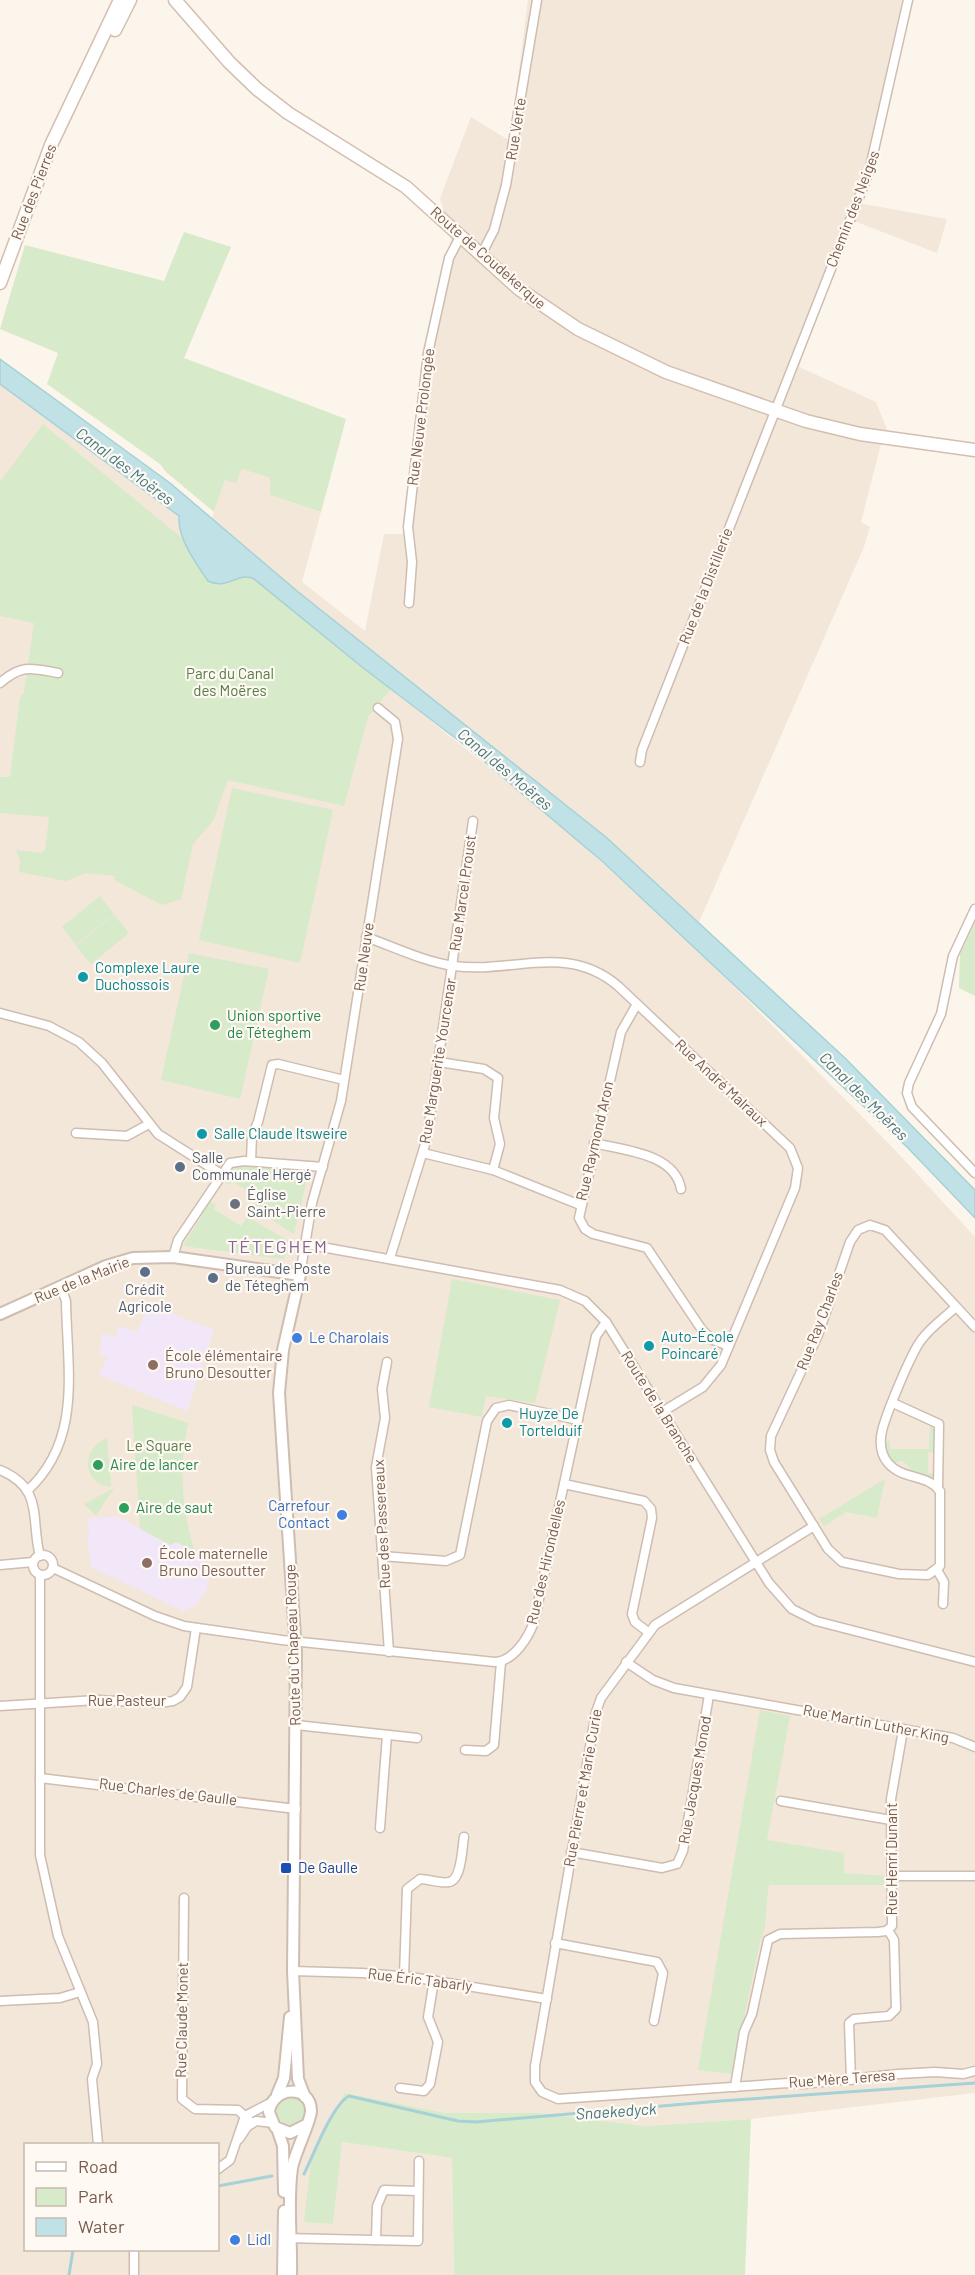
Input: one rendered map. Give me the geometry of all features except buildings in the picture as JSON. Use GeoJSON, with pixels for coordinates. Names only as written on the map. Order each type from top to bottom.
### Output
{"type":"FeatureCollection","features":[{"type":"Feature","properties":{"kind":"main road","name":"Rue des Pierres"},"geometry":{"type":"LineString","coordinates":[[0,283],[39,175],[120,0]]}},
{"type":"Feature","properties":{"kind":"main road","name":"Rue des Pierres"},"geometry":{"type":"LineString","coordinates":[[71,103],[130,0]]}},
{"type":"Feature","properties":{"kind":"main road","name":"Route de Coudekerque"},"geometry":{"type":"LineString","coordinates":[[171,0],[233,67],[268,98],[389,174],[541,305],[600,342],[666,372],[774,410],[854,433],[975,450]]}},
{"type":"Feature","properties":{"kind":"main road","name":"Route de Coudekerque"},"geometry":{"type":"LineString","coordinates":[[175,0],[186,15]]}},
{"type":"Feature","properties":{"kind":"street","name":"Rue Verte"},"geometry":{"type":"LineString","coordinates":[[481,255],[492,235],[506,185],[537,0]]}},
{"type":"Feature","properties":{"kind":"street","name":"Chemin des Neiges"},"geometry":{"type":"LineString","coordinates":[[774,410],[873,161],[908,0]]}},
{"type":"Feature","properties":{"kind":"street","name":"Rue Neuve Prolongée"},"geometry":{"type":"LineString","coordinates":[[409,603],[412,562],[408,527],[428,353],[449,258],[461,235]]}},
{"type":"Feature","properties":{"kind":"street","name":"Rue de la Distillerie"},"geometry":{"type":"LineString","coordinates":[[640,762],[642,750],[774,410]]}},
{"type":"Feature","properties":{"kind":"street"},"geometry":{"type":"LineString","coordinates":[[0,682],[22,668],[58,673]]}},
{"type":"Feature","properties":{"kind":"street","name":"Rue Neuve"},"geometry":{"type":"LineString","coordinates":[[300,1275],[311,1211],[344,1080],[399,735],[395,722],[378,708]]}},
{"type":"Feature","properties":{"kind":"street","name":"Rue Marcel Proust"},"geometry":{"type":"LineString","coordinates":[[453,966],[473,821]]}},
{"type":"Feature","properties":{"kind":"street"},"geometry":{"type":"LineString","coordinates":[[975,909],[953,956],[943,1008],[909,1083],[907,1093],[912,1107],[975,1173]]}},
{"type":"Feature","properties":{"kind":"street","name":"Rue André Malraux"},"geometry":{"type":"LineString","coordinates":[[366,937],[453,966],[555,962],[580,964],[606,976],[783,1141],[796,1160],[798,1172],[795,1188],[719,1369],[709,1381],[662,1412]]}},
{"type":"Feature","properties":{"kind":"street","name":"Rue Marguerite Yourcenar"},"geometry":{"type":"LineString","coordinates":[[390,1258],[423,1153],[453,966]]}},
{"type":"Feature","properties":{"kind":"street","name":"Rue Raymond Aron"},"geometry":{"type":"LineString","coordinates":[[637,1004],[622,1029],[580,1204],[579,1218],[585,1229],[595,1235],[647,1248],[702,1330],[713,1340],[729,1346]]}},
{"type":"Feature","properties":{"kind":"street"},"geometry":{"type":"LineString","coordinates":[[0,1013],[49,1026],[79,1042],[102,1063],[161,1137],[221,1174]]}},
{"type":"Feature","properties":{"kind":"street"},"geometry":{"type":"LineString","coordinates":[[439,1062],[484,1069],[498,1078],[494,1118],[500,1144],[493,1170]]}},
{"type":"Feature","properties":{"kind":"street"},"geometry":{"type":"LineString","coordinates":[[250,1161],[252,1135],[258,1122],[272,1065],[278,1064],[344,1080]]}},
{"type":"Feature","properties":{"kind":"street"},"geometry":{"type":"LineString","coordinates":[[76,1133],[127,1136],[149,1124]]}},
{"type":"Feature","properties":{"kind":"street"},"geometry":{"type":"LineString","coordinates":[[594,1143],[663,1162],[675,1172],[681,1189]]}},
{"type":"Feature","properties":{"kind":"street"},"geometry":{"type":"LineString","coordinates":[[423,1153],[493,1170],[580,1204]]}},
{"type":"Feature","properties":{"kind":"street"},"geometry":{"type":"LineString","coordinates":[[173,1257],[177,1244],[221,1174],[233,1162],[250,1161],[323,1167]]}},
{"type":"Feature","properties":{"kind":"street","name":"Rue Ray Charles"},"geometry":{"type":"LineString","coordinates":[[937,1570],[928,1575],[903,1575],[842,1562],[833,1555],[772,1457],[770,1439],[820,1329],[841,1266],[856,1232],[870,1225],[885,1230],[975,1327]]}},
{"type":"Feature","properties":{"kind":"street","name":"Route de la Branche"},"geometry":{"type":"LineString","coordinates":[[306,1244],[564,1291],[589,1304],[606,1322],[755,1562],[780,1598],[805,1617],[957,1657],[975,1664]]}},
{"type":"Feature","properties":{"kind":"street","name":"Rue de la Mairie"},"geometry":{"type":"LineString","coordinates":[[0,1314],[120,1261],[144,1257],[173,1257],[300,1275]]}},
{"type":"Feature","properties":{"kind":"street","name":"Route du Chapeau Rouge"},"geometry":{"type":"LineString","coordinates":[[274,2099],[284,2081],[286,2067],[293,1971],[296,1809],[295,1641],[279,1398],[282,1357],[300,1275]]}},
{"type":"Feature","properties":{"kind":"street"},"geometry":{"type":"LineString","coordinates":[[27,1491],[44,1474],[68,1420],[66,1301],[61,1287]]}},
{"type":"Feature","properties":{"kind":"street"},"geometry":{"type":"LineString","coordinates":[[938,1489],[929,1482],[902,1475],[884,1458],[881,1436],[919,1342],[956,1307]]}},
{"type":"Feature","properties":{"kind":"street","name":"Rue des Hirondelles"},"geometry":{"type":"LineString","coordinates":[[501,1662],[511,1657],[533,1625],[596,1336],[606,1322]]}},
{"type":"Feature","properties":{"kind":"street","name":"Rue des Passereaux"},"geometry":{"type":"LineString","coordinates":[[387,1362],[382,1389],[385,1418],[376,1467],[389,1652]]}},
{"type":"Feature","properties":{"kind":"street"},"geometry":{"type":"LineString","coordinates":[[893,1403],[939,1424],[938,1489],[941,1497],[941,1561],[937,1570],[944,1582],[943,1604]]}},
{"type":"Feature","properties":{"kind":"street"},"geometry":{"type":"LineString","coordinates":[[382,1556],[446,1562],[460,1556],[487,1420],[496,1408],[509,1405],[578,1420]]}},
{"type":"Feature","properties":{"kind":"street"},"geometry":{"type":"LineString","coordinates":[[0,1470],[16,1478],[27,1491],[36,1511],[37,1559],[34,1570],[40,1575],[48,1575],[53,1568]]}},
{"type":"Feature","properties":{"kind":"street"},"geometry":{"type":"LineString","coordinates":[[564,1484],[642,1501],[651,1509],[652,1518],[632,1614],[635,1622],[648,1632]]}},
{"type":"Feature","properties":{"kind":"street"},"geometry":{"type":"LineString","coordinates":[[755,1562],[814,1526]]}},
{"type":"Feature","properties":{"kind":"street"},"geometry":{"type":"LineString","coordinates":[[0,1564],[50,1558],[53,1568],[155,1616],[196,1628],[389,1652],[501,1662],[494,1745],[486,1751],[465,1750]]}},
{"type":"Feature","properties":{"kind":"street","name":"Rue Pierre et Marie Curie"},"geometry":{"type":"LineString","coordinates":[[555,1943],[596,1709],[626,1662],[657,1623],[755,1562]]}},
{"type":"Feature","properties":{"kind":"street"},"geometry":{"type":"LineString","coordinates":[[40,1575],[40,1848],[55,1925],[93,2027],[97,2064],[92,2081],[98,2143]]}},
{"type":"Feature","properties":{"kind":"street","name":"Rue Pasteur"},"geometry":{"type":"LineString","coordinates":[[0,1706],[101,1700],[163,1703],[175,1700],[187,1687],[196,1628]]}},
{"type":"Feature","properties":{"kind":"street","name":"Rue Martin Luther King"},"geometry":{"type":"LineString","coordinates":[[626,1662],[665,1686],[957,1739],[975,1747]]}},
{"type":"Feature","properties":{"kind":"street","name":"Rue Jacques Monod"},"geometry":{"type":"LineString","coordinates":[[572,1852],[662,1868],[676,1864],[683,1851],[709,1695]]}},
{"type":"Feature","properties":{"kind":"street"},"geometry":{"type":"LineString","coordinates":[[296,1725],[417,1738]]}},
{"type":"Feature","properties":{"kind":"street","name":"Rue Henri Dunant"},"geometry":{"type":"LineString","coordinates":[[735,2087],[744,2032],[752,2014],[768,1940],[780,1934],[879,1932],[888,1930],[892,1924],[891,1794],[903,1730]]}},
{"type":"Feature","properties":{"kind":"street"},"geometry":{"type":"LineString","coordinates":[[380,1827],[387,1735]]}},
{"type":"Feature","properties":{"kind":"street","name":"Rue Charles de Gaulle"},"geometry":{"type":"LineString","coordinates":[[40,1778],[296,1809]]}},
{"type":"Feature","properties":{"kind":"street"},"geometry":{"type":"LineString","coordinates":[[781,1801],[891,1820]]}},
{"type":"Feature","properties":{"kind":"street"},"geometry":{"type":"LineString","coordinates":[[404,1976],[407,1889],[420,1879],[447,1882],[454,1880],[458,1875],[464,1837]]}},
{"type":"Feature","properties":{"kind":"street"},"geometry":{"type":"LineString","coordinates":[[892,1876],[975,1876]]}},
{"type":"Feature","properties":{"kind":"street","name":"Rue Claude Monet"},"geometry":{"type":"LineString","coordinates":[[184,1898],[182,2099],[192,2108],[234,2109],[247,2115]]}},
{"type":"Feature","properties":{"kind":"street"},"geometry":{"type":"LineString","coordinates":[[851,2080],[849,2023],[857,2019],[887,2016],[896,2009],[894,1940],[888,1930]]}},
{"type":"Feature","properties":{"kind":"street"},"geometry":{"type":"LineString","coordinates":[[547,1999],[555,1943],[657,1962],[663,1970],[663,1976],[654,2021]]}},
{"type":"Feature","properties":{"kind":"street","name":"Route du Chapeau Rouge"},"geometry":{"type":"LineString","coordinates":[[293,1971],[298,2074],[305,2097]]}},
{"type":"Feature","properties":{"kind":"street","name":"Rue Éric Tabarly"},"geometry":{"type":"LineString","coordinates":[[293,1971],[404,1976],[547,1999]]}},
{"type":"Feature","properties":{"kind":"street"},"geometry":{"type":"LineString","coordinates":[[400,2088],[424,2091],[430,2084],[438,2042],[428,2017],[434,1980]]}},
{"type":"Feature","properties":{"kind":"street"},"geometry":{"type":"LineString","coordinates":[[0,2001],[60,1998],[80,1992]]}},
{"type":"Feature","properties":{"kind":"street","name":"Rue Mère Teresa"},"geometry":{"type":"LineString","coordinates":[[547,1999],[534,2075],[537,2088],[545,2094],[561,2099],[662,2090],[851,2080],[935,2072],[963,2074],[975,2071]]}},
{"type":"Feature","properties":{"kind":"street"},"geometry":{"type":"LineString","coordinates":[[219,2168],[229,2163],[240,2125],[247,2115],[292,2091],[305,2097],[311,2111],[298,2143],[291,2173],[288,2238],[283,2275]]}},
{"type":"Feature","properties":{"kind":"street"},"geometry":{"type":"LineString","coordinates":[[274,2099],[269,2112],[283,2146],[291,2275]]}},
{"type":"Feature","properties":{"kind":"street"},"geometry":{"type":"LineString","coordinates":[[247,2115],[252,2123]]}},
{"type":"Feature","properties":{"kind":"street"},"geometry":{"type":"LineString","coordinates":[[235,2148],[252,2123],[262,2120],[294,2132],[306,2125]]}},
{"type":"Feature","properties":{"kind":"street"},"geometry":{"type":"LineString","coordinates":[[288,2238],[418,2241],[418,2161]]}},
{"type":"Feature","properties":{"kind":"street"},"geometry":{"type":"LineString","coordinates":[[376,2240],[377,2206],[384,2190],[418,2190]]}},
{"type":"Feature","properties":{"kind":"street"},"geometry":{"type":"LineString","coordinates":[[134,2251],[134,2275]]}},
{"type":"Feature","properties":{"kind":"shaded area"},"geometry":{"type":"Polygon","coordinates":[[[528,0],[902,0],[858,203],[947,219],[937,253],[854,221],[815,317],[799,367],[876,402],[888,432],[881,444],[861,522],[870,527],[864,547],[699,922],[607,838],[297,591],[212,518],[225,480],[242,469],[270,478],[270,495],[321,512],[302,582],[365,631],[384,534],[404,534],[422,368],[451,240],[440,198],[471,117],[510,141],[528,0]]]}},
{"type":"Feature","properties":{"kind":"shaded area"},"geometry":{"type":"Polygon","coordinates":[[[0,384],[180,516],[183,539],[208,581],[242,577],[254,579],[557,822],[690,942],[896,1151],[975,1237],[975,2093],[751,2119],[644,2126],[538,2113],[446,2113],[345,2093],[304,2222],[333,2224],[341,2142],[452,2158],[454,2275],[0,2275],[0,384]]]}},
{"type":"Feature","properties":{"kind":"shaded area","name":"École élémentaire Bruno Desoutter"},"geometry":{"type":"Polygon","coordinates":[[[149,1305],[214,1330],[187,1411],[99,1375],[108,1356],[100,1355],[102,1333],[116,1338],[118,1326],[137,1332],[149,1305]]]}},
{"type":"Feature","properties":{"kind":"shaded area","name":"École maternelle Bruno Desoutter"},"geometry":{"type":"Polygon","coordinates":[[[119,1517],[170,1545],[176,1542],[202,1559],[210,1579],[205,1593],[195,1606],[183,1611],[91,1567],[87,1535],[89,1535],[88,1518],[119,1517]]]}},
{"type":"Feature","properties":{"kind":"green space"},"geometry":{"type":"Polygon","coordinates":[[[184,232],[231,247],[184,358],[346,419],[321,512],[270,495],[270,478],[242,469],[236,483],[225,480],[214,512],[166,472],[160,464],[47,384],[58,353],[0,329],[25,245],[164,281],[184,232]]]}},
{"type":"Feature","properties":{"kind":"green space","name":"Parc du Canal des Moëres"},"geometry":{"type":"Polygon","coordinates":[[[43,424],[183,539],[208,581],[225,585],[242,577],[254,579],[391,689],[368,717],[344,806],[228,780],[213,821],[193,844],[181,899],[162,905],[114,880],[115,876],[86,873],[66,881],[19,872],[20,860],[16,850],[41,853],[45,850],[49,817],[0,813],[0,777],[10,777],[20,697],[24,693],[34,623],[0,616],[0,482],[43,424]]]}},
{"type":"Feature","properties":{"kind":"green space"},"geometry":{"type":"Polygon","coordinates":[[[232,788],[333,810],[300,963],[199,940],[232,788]]]}},
{"type":"Feature","properties":{"kind":"green space"},"geometry":{"type":"Polygon","coordinates":[[[100,896],[114,914],[76,945],[62,927],[100,896]]]}},
{"type":"Feature","properties":{"kind":"green space"},"geometry":{"type":"Polygon","coordinates":[[[114,915],[129,933],[91,964],[76,946],[114,915]]]}},
{"type":"Feature","properties":{"kind":"green space"},"geometry":{"type":"Polygon","coordinates":[[[975,923],[975,996],[959,988],[960,954],[975,923]]]}},
{"type":"Feature","properties":{"kind":"green space","name":"Union sportive de Téteghem"},"geometry":{"type":"Polygon","coordinates":[[[189,953],[269,969],[240,1099],[161,1080],[189,953]]]}},
{"type":"Feature","properties":{"kind":"green space"},"geometry":{"type":"Polygon","coordinates":[[[237,1165],[309,1171],[294,1234],[253,1208],[259,1198],[232,1181],[229,1185],[223,1181],[232,1167],[237,1165]]]}},
{"type":"Feature","properties":{"kind":"green space"},"geometry":{"type":"Polygon","coordinates":[[[210,1202],[216,1205],[214,1209],[241,1226],[248,1217],[292,1243],[284,1259],[183,1246],[210,1202]]]}},
{"type":"Feature","properties":{"kind":"green space"},"geometry":{"type":"Polygon","coordinates":[[[452,1279],[560,1300],[535,1403],[486,1396],[482,1417],[429,1407],[452,1279]]]}},
{"type":"Feature","properties":{"kind":"green space","name":"Le Square"},"geometry":{"type":"Polygon","coordinates":[[[132,1405],[188,1423],[183,1455],[183,1487],[190,1536],[195,1551],[177,1542],[170,1545],[140,1529],[132,1405]]]}},
{"type":"Feature","properties":{"kind":"green space"},"geometry":{"type":"Polygon","coordinates":[[[930,1422],[936,1427],[936,1453],[928,1452],[928,1473],[936,1474],[932,1479],[909,1474],[910,1468],[903,1461],[892,1463],[887,1456],[885,1441],[890,1441],[890,1449],[929,1449],[930,1422]]]}},
{"type":"Feature","properties":{"kind":"green space","name":"Aire de lancer"},"geometry":{"type":"Polygon","coordinates":[[[107,1438],[111,1487],[94,1479],[88,1465],[92,1449],[107,1438]]]}},
{"type":"Feature","properties":{"kind":"green space"},"geometry":{"type":"Polygon","coordinates":[[[885,1479],[877,1518],[846,1512],[824,1526],[819,1519],[885,1479]]]}},
{"type":"Feature","properties":{"kind":"green space","name":"Aire de lancer"},"geometry":{"type":"Polygon","coordinates":[[[114,1488],[96,1516],[84,1504],[114,1488]]]}},
{"type":"Feature","properties":{"kind":"green space"},"geometry":{"type":"Polygon","coordinates":[[[760,1710],[790,1716],[767,1840],[844,1853],[844,1873],[885,1876],[885,1885],[769,1885],[764,1929],[732,2074],[698,2070],[760,1710]]]}},
{"type":"Feature","properties":{"kind":"green space"},"geometry":{"type":"Polygon","coordinates":[[[345,2093],[446,2113],[538,2113],[644,2126],[751,2119],[745,2275],[454,2275],[452,2158],[342,2142],[333,2224],[304,2222],[312,2152],[345,2093]]]}},
{"type":"Feature","properties":{"kind":"green space"},"geometry":{"type":"Polygon","coordinates":[[[291,2097],[301,2101],[305,2111],[301,2121],[291,2125],[281,2121],[277,2111],[281,2101],[291,2097]]]}},
{"type":"Feature","properties":{"kind":"water","name":"Canal des Moëres"},"geometry":{"type":"Polygon","coordinates":[[[0,359],[170,483],[297,591],[607,838],[846,1059],[975,1190],[975,1218],[907,1147],[603,862],[467,747],[362,667],[254,579],[243,577],[221,584],[208,581],[184,541],[179,516],[0,384],[0,359]]]}},
{"type":"Feature","properties":{"kind":"waterway","name":"Snaekedyck"},"geometry":{"type":"LineString","coordinates":[[304,2174],[336,2109],[349,2096],[458,2121],[476,2122],[720,2101],[975,2083]]}},
{"type":"Feature","properties":{"kind":"waterway","name":"Snaekedyck"},"geometry":{"type":"LineString","coordinates":[[219,2186],[272,2176]]}},
{"type":"Feature","properties":{"kind":"waterway","name":"Snaekedyck"},"geometry":{"type":"LineString","coordinates":[[69,2275],[73,2251]]}},
{"type":"Feature","properties":{"kind":"place","name":"Complexe Laure Duchossois"},"geometry":{"type":"Point","coordinates":[83,977]}},
{"type":"Feature","properties":{"kind":"place","name":"Union sportive de Téteghem"},"geometry":{"type":"Point","coordinates":[215,1025]}},
{"type":"Feature","properties":{"kind":"place","name":"Salle Claude Itsweire"},"geometry":{"type":"Point","coordinates":[202,1134]}},
{"type":"Feature","properties":{"kind":"place","name":"Salle Communale Hergé"},"geometry":{"type":"Point","coordinates":[180,1167]}},
{"type":"Feature","properties":{"kind":"place","name":"Église Saint-Pierre"},"geometry":{"type":"Point","coordinates":[235,1204]}},
{"type":"Feature","properties":{"kind":"place","name":"Crédit Agricole"},"geometry":{"type":"Point","coordinates":[145,1272]}},
{"type":"Feature","properties":{"kind":"place","name":"Bureau de Poste de Téteghem"},"geometry":{"type":"Point","coordinates":[213,1278]}},
{"type":"Feature","properties":{"kind":"place","name":"Le Charolais"},"geometry":{"type":"Point","coordinates":[297,1338]}},
{"type":"Feature","properties":{"kind":"place","name":"Auto-École Poincaré"},"geometry":{"type":"Point","coordinates":[649,1346]}},
{"type":"Feature","properties":{"kind":"place","name":"École élémentaire Bruno Desoutter"},"geometry":{"type":"Point","coordinates":[153,1365]}},
{"type":"Feature","properties":{"kind":"place","name":"Huyze De Tortelduif"},"geometry":{"type":"Point","coordinates":[507,1423]}},
{"type":"Feature","properties":{"kind":"place","name":"Aire de lancer"},"geometry":{"type":"Point","coordinates":[98,1465]}},
{"type":"Feature","properties":{"kind":"place","name":"Aire de saut"},"geometry":{"type":"Point","coordinates":[124,1508]}},
{"type":"Feature","properties":{"kind":"place","name":"Carrefour Contact"},"geometry":{"type":"Point","coordinates":[342,1515]}},
{"type":"Feature","properties":{"kind":"place","name":"École maternelle Bruno Desoutter"},"geometry":{"type":"Point","coordinates":[147,1563]}},
{"type":"Feature","properties":{"kind":"place","name":"De Gaulle"},"geometry":{"type":"Point","coordinates":[286,1868]}},
{"type":"Feature","properties":{"kind":"place","name":"Lidl"},"geometry":{"type":"Point","coordinates":[235,2240]}},
{"type":"Feature","properties":{"kind":"district","name":"TÉTEGHEM"},"geometry":{"type":"Point","coordinates":[278,1247]}}]}
